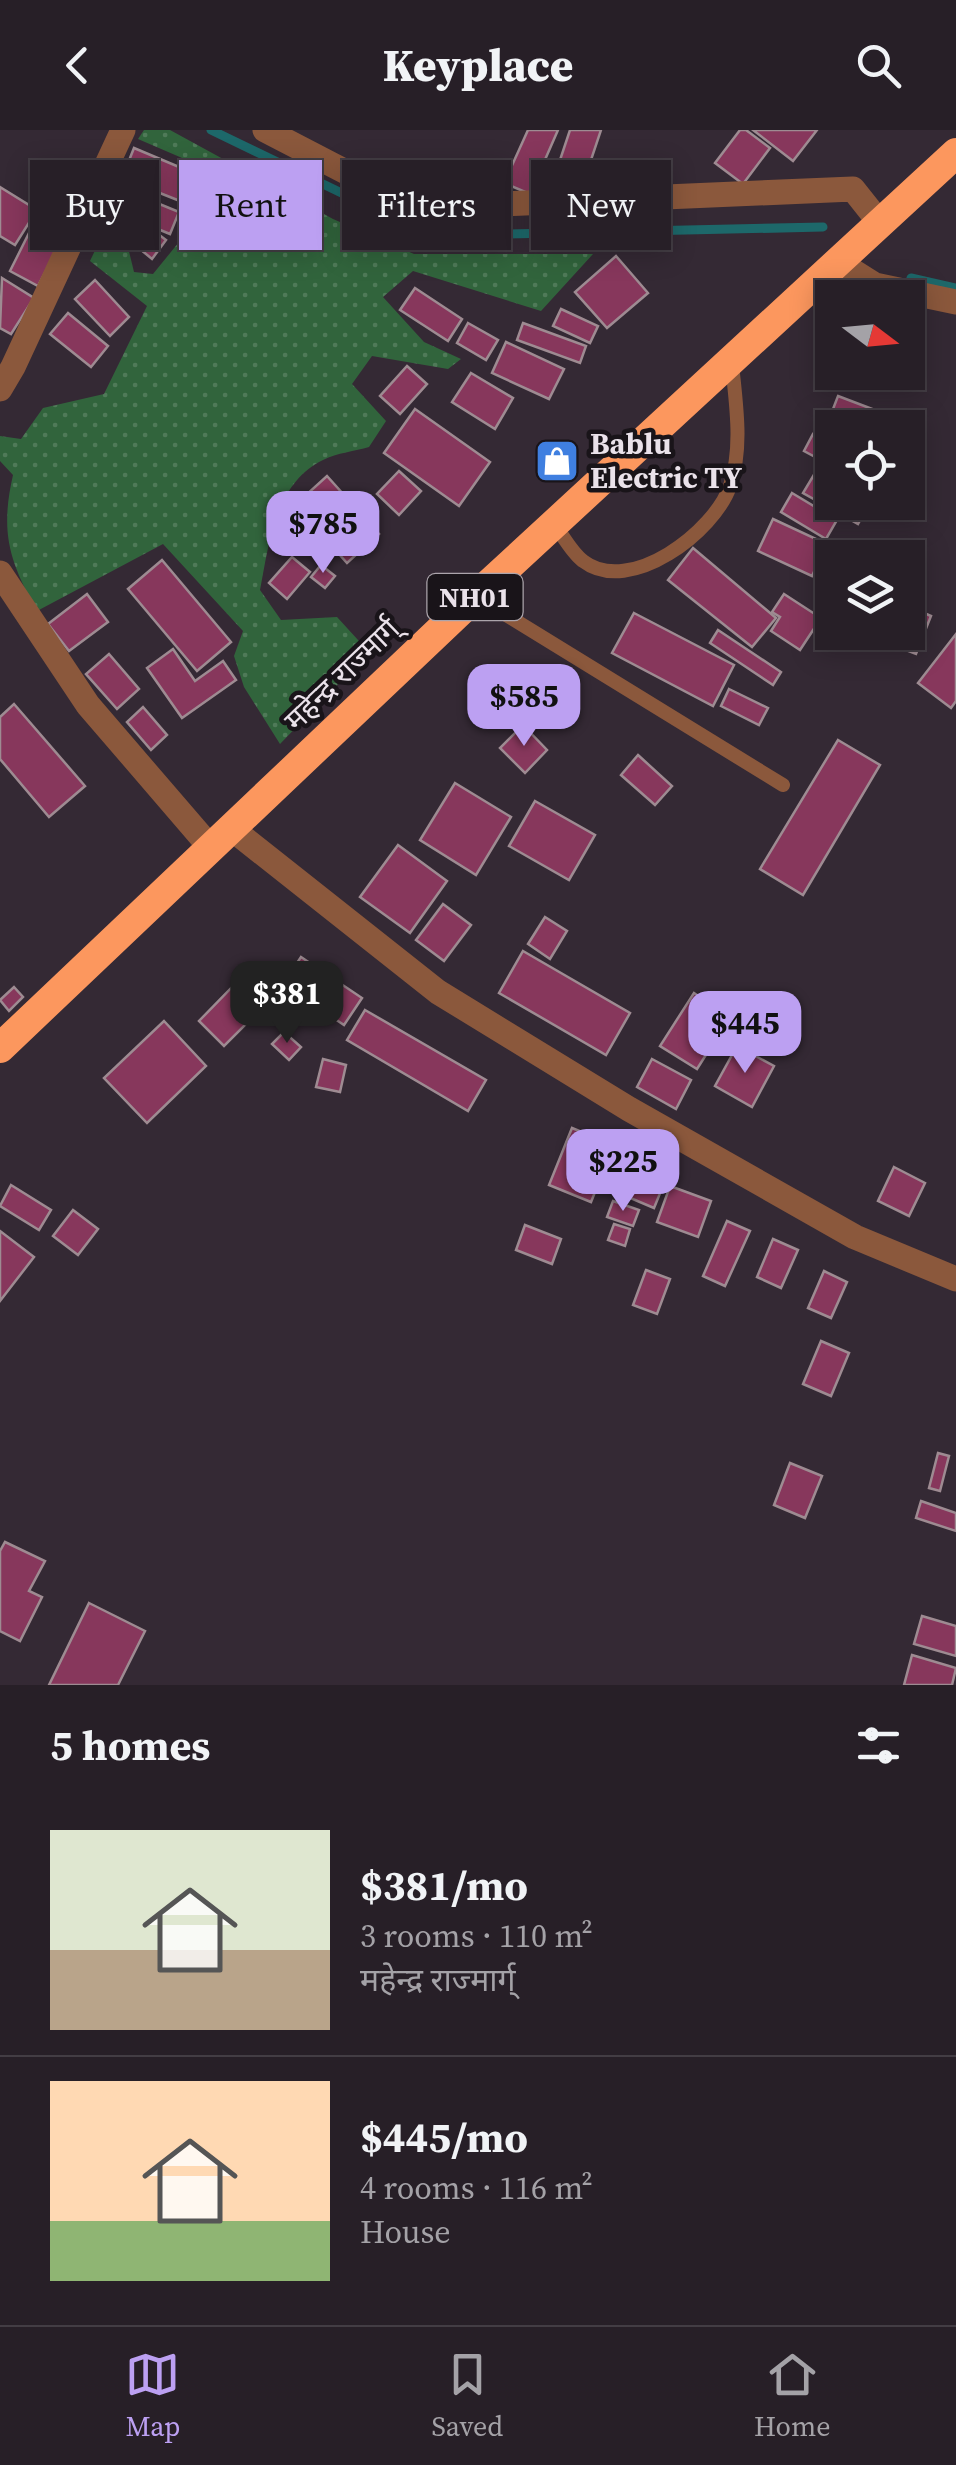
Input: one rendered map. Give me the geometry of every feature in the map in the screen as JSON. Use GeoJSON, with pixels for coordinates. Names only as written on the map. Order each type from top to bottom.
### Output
{"type":"FeatureCollection","features":[{"type":"Feature","properties":{"kind":"highway","name":"महेन्द्र राज्मार्ग्"},"geometry":{"type":"LineString","coordinates":[[0,1048],[476,596],[956,153]]}},
{"type":"Feature","properties":{"kind":"street"},"geometry":{"type":"LineString","coordinates":[[0,390],[123,130]]}},
{"type":"Feature","properties":{"kind":"street"},"geometry":{"type":"LineString","coordinates":[[265,130],[302,138],[400,200],[430,208],[853,189],[880,222]]}},
{"type":"Feature","properties":{"kind":"street"},"geometry":{"type":"LineString","coordinates":[[840,263],[875,285],[956,302]]}},
{"type":"Feature","properties":{"kind":"street"},"geometry":{"type":"LineString","coordinates":[[0,574],[88,705],[221,838],[438,992],[629,1109],[855,1238],[956,1279]]}},
{"type":"Feature","properties":{"kind":"lane"},"geometry":{"type":"LineString","coordinates":[[554,525],[583,562],[607,570],[638,568],[670,556],[724,501],[731,484],[738,425],[732,359]]}},
{"type":"Feature","properties":{"kind":"lane"},"geometry":{"type":"LineString","coordinates":[[476,596],[782,785]]}},
{"type":"Feature","properties":{"kind":"green space"},"geometry":{"type":"Polygon","coordinates":[[[144,130],[170,130],[225,160],[187,160],[138,139],[144,130]]]}},
{"type":"Feature","properties":{"kind":"green space"},"geometry":{"type":"Polygon","coordinates":[[[322,213],[342,223],[342,250],[593,254],[541,311],[413,271],[383,297],[424,342],[461,359],[448,369],[372,356],[352,384],[386,421],[369,447],[323,460],[307,470],[284,499],[271,535],[260,590],[281,620],[337,617],[369,652],[280,744],[244,687],[234,656],[243,631],[163,544],[37,611],[14,561],[7,530],[13,475],[0,461],[0,436],[21,439],[43,408],[104,394],[147,306],[90,261],[95,250],[129,250],[134,272],[153,274],[179,242],[179,250],[322,250],[322,213]]]}},
{"type":"Feature","properties":{"kind":"building"},"geometry":{"type":"Polygon","coordinates":[[[528,130],[558,130],[545,160],[531,160],[530,194],[511,186],[511,168],[528,130]]]}},
{"type":"Feature","properties":{"kind":"building"},"geometry":{"type":"Polygon","coordinates":[[[570,130],[601,130],[591,160],[560,160],[570,130]]]}},
{"type":"Feature","properties":{"kind":"building"},"geometry":{"type":"Polygon","coordinates":[[[740,130],[746,130],[770,148],[743,184],[715,163],[740,130]]]}},
{"type":"Feature","properties":{"kind":"building"},"geometry":{"type":"Polygon","coordinates":[[[753,130],[817,130],[793,161],[753,130]]]}},
{"type":"Feature","properties":{"kind":"building"},"geometry":{"type":"Polygon","coordinates":[[[134,148],[179,167],[179,201],[159,193],[159,160],[129,160],[134,148]]]}},
{"type":"Feature","properties":{"kind":"building"},"geometry":{"type":"Polygon","coordinates":[[[0,187],[30,206],[30,221],[15,245],[0,236],[0,187]]]}},
{"type":"Feature","properties":{"kind":"building"},"geometry":{"type":"Polygon","coordinates":[[[159,204],[179,212],[170,234],[159,230],[159,204]]]}},
{"type":"Feature","properties":{"kind":"building"},"geometry":{"type":"Polygon","coordinates":[[[30,231],[30,250],[57,250],[38,286],[10,271],[30,231]]]}},
{"type":"Feature","properties":{"kind":"building"},"geometry":{"type":"Polygon","coordinates":[[[141,250],[159,250],[152,259],[141,250]]]}},
{"type":"Feature","properties":{"kind":"building"},"geometry":{"type":"Polygon","coordinates":[[[616,256],[648,293],[607,328],[575,292],[616,256]]]}},
{"type":"Feature","properties":{"kind":"building"},"geometry":{"type":"Polygon","coordinates":[[[2,278],[34,298],[11,334],[0,328],[2,278]]]}},
{"type":"Feature","properties":{"kind":"building"},"geometry":{"type":"Polygon","coordinates":[[[95,280],[129,317],[110,336],[75,299],[95,280]]]}},
{"type":"Feature","properties":{"kind":"building"},"geometry":{"type":"Polygon","coordinates":[[[415,288],[462,319],[448,341],[400,310],[415,288]]]}},
{"type":"Feature","properties":{"kind":"building"},"geometry":{"type":"Polygon","coordinates":[[[561,309],[598,326],[590,343],[553,326],[561,309]]]}},
{"type":"Feature","properties":{"kind":"building"},"geometry":{"type":"Polygon","coordinates":[[[68,313],[108,346],[91,367],[50,334],[68,313]]]}},
{"type":"Feature","properties":{"kind":"building"},"geometry":{"type":"Polygon","coordinates":[[[468,323],[498,340],[486,360],[457,343],[468,323]]]}},
{"type":"Feature","properties":{"kind":"building"},"geometry":{"type":"Polygon","coordinates":[[[523,323],[586,346],[580,363],[517,340],[523,323]]]}},
{"type":"Feature","properties":{"kind":"building"},"geometry":{"type":"Polygon","coordinates":[[[506,342],[564,369],[549,399],[492,373],[506,342]]]}},
{"type":"Feature","properties":{"kind":"building"},"geometry":{"type":"Polygon","coordinates":[[[407,366],[427,384],[400,414],[380,396],[407,366]]]}},
{"type":"Feature","properties":{"kind":"building"},"geometry":{"type":"Polygon","coordinates":[[[471,373],[513,398],[495,429],[452,402],[471,373]]]}},
{"type":"Feature","properties":{"kind":"building"},"geometry":{"type":"Polygon","coordinates":[[[838,396],[875,410],[833,410],[838,396]]]}},
{"type":"Feature","properties":{"kind":"building"},"geometry":{"type":"Polygon","coordinates":[[[415,409],[490,462],[459,506],[384,453],[415,409]]]}},
{"type":"Feature","properties":{"kind":"building"},"geometry":{"type":"Polygon","coordinates":[[[813,434],[815,435],[815,457],[804,451],[813,434]]]}},
{"type":"Feature","properties":{"kind":"building"},"geometry":{"type":"Polygon","coordinates":[[[399,471],[421,491],[399,515],[377,494],[399,471]]]}},
{"type":"Feature","properties":{"kind":"building"},"geometry":{"type":"Polygon","coordinates":[[[815,473],[815,500],[803,493],[815,473]]]}},
{"type":"Feature","properties":{"kind":"building"},"geometry":{"type":"Polygon","coordinates":[[[327,476],[379,534],[347,563],[295,505],[327,476]]]}},
{"type":"Feature","properties":{"kind":"building"},"geometry":{"type":"Polygon","coordinates":[[[792,493],[815,507],[815,520],[837,520],[826,539],[781,512],[792,493]]]}},
{"type":"Feature","properties":{"kind":"building"},"geometry":{"type":"Polygon","coordinates":[[[773,519],[818,540],[815,540],[812,576],[758,551],[773,519]]]}},
{"type":"Feature","properties":{"kind":"building"},"geometry":{"type":"Polygon","coordinates":[[[693,548],[776,618],[752,647],[668,580],[693,548]]]}},
{"type":"Feature","properties":{"kind":"building"},"geometry":{"type":"Polygon","coordinates":[[[292,557],[310,572],[287,599],[269,583],[292,557]]]}},
{"type":"Feature","properties":{"kind":"building"},"geometry":{"type":"Polygon","coordinates":[[[162,560],[231,642],[197,671],[128,589],[162,560]]]}},
{"type":"Feature","properties":{"kind":"building"},"geometry":{"type":"Polygon","coordinates":[[[321,565],[335,576],[325,588],[311,577],[321,565]]]}},
{"type":"Feature","properties":{"kind":"building"},"geometry":{"type":"Polygon","coordinates":[[[87,594],[108,622],[69,651],[48,624],[87,594]]]}},
{"type":"Feature","properties":{"kind":"building"},"geometry":{"type":"Polygon","coordinates":[[[784,594],[815,614],[815,627],[800,650],[771,631],[780,617],[772,612],[784,594]]]}},
{"type":"Feature","properties":{"kind":"building"},"geometry":{"type":"Polygon","coordinates":[[[634,613],[734,665],[713,706],[612,653],[634,613]]]}},
{"type":"Feature","properties":{"kind":"building"},"geometry":{"type":"Polygon","coordinates":[[[718,630],[781,672],[773,685],[710,643],[718,630]]]}},
{"type":"Feature","properties":{"kind":"building"},"geometry":{"type":"Polygon","coordinates":[[[956,634],[956,701],[951,708],[918,683],[956,634]]]}},
{"type":"Feature","properties":{"kind":"building"},"geometry":{"type":"Polygon","coordinates":[[[173,649],[195,681],[223,661],[236,680],[182,718],[147,668],[173,649]]]}},
{"type":"Feature","properties":{"kind":"building"},"geometry":{"type":"Polygon","coordinates":[[[109,654],[139,689],[117,709],[86,674],[109,654]]]}},
{"type":"Feature","properties":{"kind":"building"},"geometry":{"type":"Polygon","coordinates":[[[729,689],[768,708],[759,725],[721,706],[729,689]]]}},
{"type":"Feature","properties":{"kind":"building"},"geometry":{"type":"Polygon","coordinates":[[[14,704],[85,786],[49,817],[0,759],[0,717],[14,704]]]}},
{"type":"Feature","properties":{"kind":"building"},"geometry":{"type":"Polygon","coordinates":[[[143,707],[167,735],[151,750],[127,722],[143,707]]]}},
{"type":"Feature","properties":{"kind":"building"},"geometry":{"type":"Polygon","coordinates":[[[523,725],[547,750],[525,773],[500,748],[523,725]]]}},
{"type":"Feature","properties":{"kind":"building"},"geometry":{"type":"Polygon","coordinates":[[[838,740],[880,765],[803,895],[760,869],[838,740]]]}},
{"type":"Feature","properties":{"kind":"building"},"geometry":{"type":"Polygon","coordinates":[[[638,755],[672,786],[655,805],[621,775],[638,755]]]}},
{"type":"Feature","properties":{"kind":"building"},"geometry":{"type":"Polygon","coordinates":[[[455,783],[511,817],[476,875],[420,840],[455,783]]]}},
{"type":"Feature","properties":{"kind":"building"},"geometry":{"type":"Polygon","coordinates":[[[535,801],[595,835],[569,880],[509,846],[535,801]]]}},
{"type":"Feature","properties":{"kind":"building"},"geometry":{"type":"Polygon","coordinates":[[[398,845],[447,881],[410,933],[360,897],[398,845]]]}},
{"type":"Feature","properties":{"kind":"building"},"geometry":{"type":"Polygon","coordinates":[[[443,904],[471,925],[444,961],[416,940],[443,904]]]}},
{"type":"Feature","properties":{"kind":"building"},"geometry":{"type":"Polygon","coordinates":[[[545,917],[567,931],[550,959],[528,944],[545,917]]]}},
{"type":"Feature","properties":{"kind":"building"},"geometry":{"type":"Polygon","coordinates":[[[523,951],[630,1013],[606,1055],[499,993],[523,951]]]}},
{"type":"Feature","properties":{"kind":"building"},"geometry":{"type":"Polygon","coordinates":[[[301,957],[362,998],[344,1025],[283,984],[301,957]]]}},
{"type":"Feature","properties":{"kind":"building"},"geometry":{"type":"Polygon","coordinates":[[[238,981],[264,1006],[224,1046],[199,1021],[238,981]]]}},
{"type":"Feature","properties":{"kind":"building"},"geometry":{"type":"Polygon","coordinates":[[[14,987],[23,997],[9,1011],[0,1000],[14,987]]]}},
{"type":"Feature","properties":{"kind":"building"},"geometry":{"type":"Polygon","coordinates":[[[694,993],[730,1017],[697,1069],[660,1046],[694,993]]]}},
{"type":"Feature","properties":{"kind":"building"},"geometry":{"type":"Polygon","coordinates":[[[744,1005],[771,1018],[759,1044],[732,1031],[744,1005]]]}},
{"type":"Feature","properties":{"kind":"building"},"geometry":{"type":"Polygon","coordinates":[[[365,1010],[486,1080],[468,1111],[347,1040],[365,1010]]]}},
{"type":"Feature","properties":{"kind":"building"},"geometry":{"type":"Polygon","coordinates":[[[164,1021],[206,1066],[147,1123],[104,1078],[164,1021]]]}},
{"type":"Feature","properties":{"kind":"building"},"geometry":{"type":"Polygon","coordinates":[[[284,1032],[301,1047],[289,1060],[272,1044],[284,1032]]]}},
{"type":"Feature","properties":{"kind":"building"},"geometry":{"type":"Polygon","coordinates":[[[737,1046],[774,1066],[752,1107],[715,1086],[737,1046]]]}},
{"type":"Feature","properties":{"kind":"building"},"geometry":{"type":"Polygon","coordinates":[[[323,1059],[346,1065],[340,1092],[316,1087],[323,1059]]]}},
{"type":"Feature","properties":{"kind":"building"},"geometry":{"type":"Polygon","coordinates":[[[652,1059],[691,1080],[676,1109],[637,1087],[652,1059]]]}},
{"type":"Feature","properties":{"kind":"building"},"geometry":{"type":"Polygon","coordinates":[[[572,1128],[614,1145],[591,1202],[549,1185],[572,1128]]]}},
{"type":"Feature","properties":{"kind":"building"},"geometry":{"type":"Polygon","coordinates":[[[894,1167],[925,1183],[909,1216],[878,1201],[894,1167]]]}},
{"type":"Feature","properties":{"kind":"building"},"geometry":{"type":"Polygon","coordinates":[[[630,1172],[663,1186],[654,1208],[621,1194],[630,1172]]]}},
{"type":"Feature","properties":{"kind":"building"},"geometry":{"type":"Polygon","coordinates":[[[11,1185],[51,1210],[39,1230],[0,1206],[11,1185]]]}},
{"type":"Feature","properties":{"kind":"building"},"geometry":{"type":"Polygon","coordinates":[[[670,1186],[711,1201],[698,1237],[657,1222],[670,1186]]]}},
{"type":"Feature","properties":{"kind":"building"},"geometry":{"type":"Polygon","coordinates":[[[613,1201],[639,1210],[633,1226],[607,1217],[613,1201]]]}},
{"type":"Feature","properties":{"kind":"building"},"geometry":{"type":"Polygon","coordinates":[[[73,1210],[98,1229],[78,1255],[53,1236],[73,1210]]]}},
{"type":"Feature","properties":{"kind":"building"},"geometry":{"type":"Polygon","coordinates":[[[727,1221],[750,1231],[725,1286],[703,1276],[727,1221]]]}},
{"type":"Feature","properties":{"kind":"building"},"geometry":{"type":"Polygon","coordinates":[[[614,1224],[630,1229],[625,1246],[608,1240],[614,1224]]]}},
{"type":"Feature","properties":{"kind":"building"},"geometry":{"type":"Polygon","coordinates":[[[525,1225],[561,1239],[552,1264],[516,1250],[525,1225]]]}},
{"type":"Feature","properties":{"kind":"building"},"geometry":{"type":"Polygon","coordinates":[[[0,1231],[34,1257],[0,1301],[0,1231]]]}},
{"type":"Feature","properties":{"kind":"building"},"geometry":{"type":"Polygon","coordinates":[[[773,1239],[798,1250],[781,1288],[757,1277],[773,1239]]]}},
{"type":"Feature","properties":{"kind":"building"},"geometry":{"type":"Polygon","coordinates":[[[646,1270],[670,1279],[657,1314],[633,1305],[646,1270]]]}},
{"type":"Feature","properties":{"kind":"building"},"geometry":{"type":"Polygon","coordinates":[[[824,1271],[847,1282],[831,1318],[808,1308],[824,1271]]]}},
{"type":"Feature","properties":{"kind":"building"},"geometry":{"type":"Polygon","coordinates":[[[821,1341],[849,1353],[831,1396],[803,1384],[821,1341]]]}},
{"type":"Feature","properties":{"kind":"building"},"geometry":{"type":"Polygon","coordinates":[[[938,1453],[949,1456],[940,1491],[929,1488],[938,1453]]]}},
{"type":"Feature","properties":{"kind":"building"},"geometry":{"type":"Polygon","coordinates":[[[790,1463],[822,1476],[805,1518],[774,1505],[790,1463]]]}},
{"type":"Feature","properties":{"kind":"building"},"geometry":{"type":"Polygon","coordinates":[[[921,1501],[956,1513],[956,1531],[916,1518],[921,1501]]]}},
{"type":"Feature","properties":{"kind":"building"},"geometry":{"type":"Polygon","coordinates":[[[5,1542],[45,1561],[29,1591],[42,1597],[20,1641],[0,1631],[0,1551],[5,1542]]]}},
{"type":"Feature","properties":{"kind":"building"},"geometry":{"type":"Polygon","coordinates":[[[89,1603],[145,1631],[118,1685],[49,1685],[89,1603]]]}},
{"type":"Feature","properties":{"kind":"building"},"geometry":{"type":"Polygon","coordinates":[[[922,1616],[956,1626],[956,1656],[914,1644],[922,1616]]]}},
{"type":"Feature","properties":{"kind":"building"},"geometry":{"type":"Polygon","coordinates":[[[912,1655],[956,1668],[952,1685],[904,1685],[912,1655]]]}},
{"type":"Feature","properties":{"kind":"waterway"},"geometry":{"type":"LineString","coordinates":[[211,130],[383,213],[420,227],[468,235],[823,227]]}},
{"type":"Feature","properties":{"kind":"waterway"},"geometry":{"type":"LineString","coordinates":[[911,278],[956,288]]}},
{"type":"Feature","properties":{"kind":"place","name":"Bablu Electric TY"},"geometry":{"type":"Point","coordinates":[557,461]}}]}
